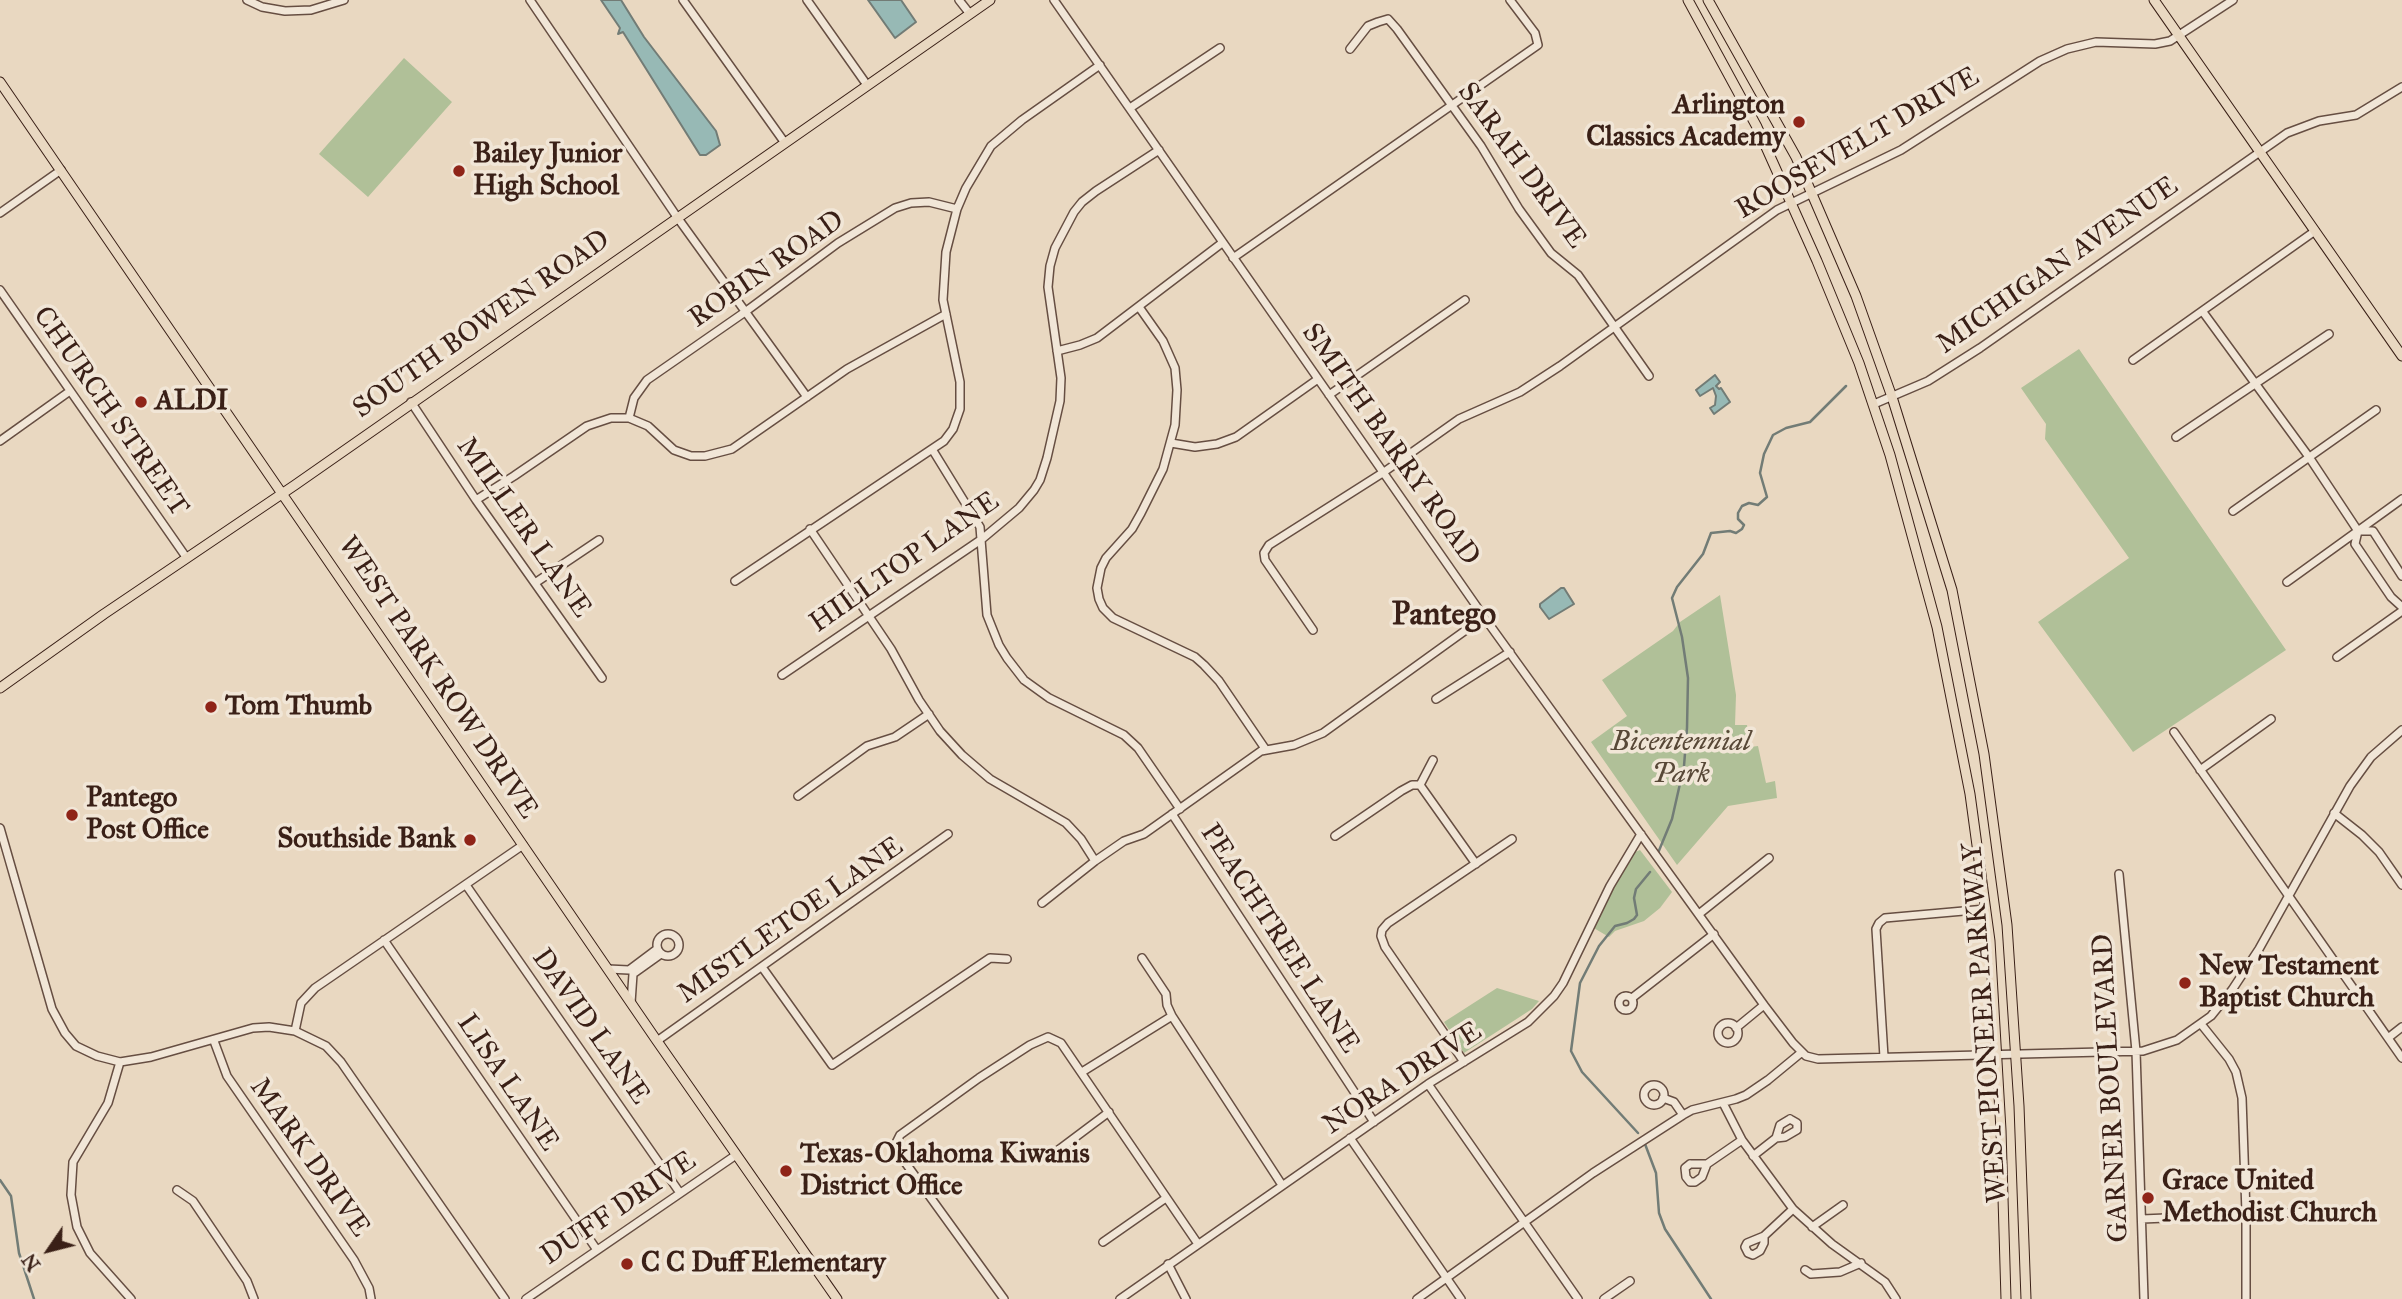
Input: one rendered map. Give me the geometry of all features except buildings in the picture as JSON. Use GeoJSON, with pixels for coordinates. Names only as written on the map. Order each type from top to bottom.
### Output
{"type":"FeatureCollection","features":[{"type":"Feature","properties":{"kind":"main road","name":"SOUTH BOWEN ROAD"},"geometry":{"type":"LineString","coordinates":[[0,688],[990,0]]}},
{"type":"Feature","properties":{"kind":"main road","name":"WEST PIONEER PARKWAY"},"geometry":{"type":"LineString","coordinates":[[1688,0],[1742,98],[1791,202],[1859,363],[1913,535],[1944,653],[1970,794],[1990,941],[2006,1299]]}},
{"type":"Feature","properties":{"kind":"main road","name":"WEST PIONEER PARKWAY"},"geometry":{"type":"LineString","coordinates":[[1708,0],[1796,157],[1856,296],[1892,397],[1952,590],[1983,754],[2007,925],[2016,1054],[2026,1299]]}},
{"type":"Feature","properties":{"kind":"main road"},"geometry":{"type":"LineString","coordinates":[[2154,0],[2402,356]]}},
{"type":"Feature","properties":{"kind":"main road","name":"WEST PARK ROW DRIVE"},"geometry":{"type":"LineString","coordinates":[[0,82],[657,1041],[837,1299]]}},
{"type":"Feature","properties":{"kind":"street"},"geometry":{"type":"LineString","coordinates":[[247,0],[262,7],[284,11],[311,10],[344,0]]}},
{"type":"Feature","properties":{"kind":"street"},"geometry":{"type":"LineString","coordinates":[[530,0],[677,217],[807,397]]}},
{"type":"Feature","properties":{"kind":"street"},"geometry":{"type":"LineString","coordinates":[[683,0],[785,143]]}},
{"type":"Feature","properties":{"kind":"street"},"geometry":{"type":"LineString","coordinates":[[807,0],[867,85]]}},
{"type":"Feature","properties":{"kind":"street"},"geometry":{"type":"LineString","coordinates":[[960,0],[970,14]]}},
{"type":"Feature","properties":{"kind":"street","name":"SMITH BARRY ROAD"},"geometry":{"type":"LineString","coordinates":[[1054,0],[1484,617],[1764,1005],[1801,1052]]}},
{"type":"Feature","properties":{"kind":"street"},"geometry":{"type":"LineString","coordinates":[[1233,258],[1538,45],[1535,33],[1510,0]]}},
{"type":"Feature","properties":{"kind":"street","name":"ROOSEVELT DRIVE"},"geometry":{"type":"LineString","coordinates":[[1312,630],[1265,561],[1264,553],[1269,545],[1384,472],[1460,419],[1520,392],[1560,366],[1747,230],[1791,202],[1901,150],[2040,61],[2067,49],[2096,42],[2161,44],[2180,36],[2233,0]]}},
{"type":"Feature","properties":{"kind":"street","name":"SARAH DRIVE"},"geometry":{"type":"LineString","coordinates":[[1350,49],[1368,26],[1388,19],[1481,146],[1519,209],[1551,253],[1578,275],[1649,376]]}},
{"type":"Feature","properties":{"kind":"street"},"geometry":{"type":"LineString","coordinates":[[1130,108],[1220,48]]}},
{"type":"Feature","properties":{"kind":"street"},"geometry":{"type":"LineString","coordinates":[[735,582],[944,441],[953,429],[960,409],[960,382],[943,300],[946,252],[957,209],[991,146],[1022,120],[1100,65]]}},
{"type":"Feature","properties":{"kind":"street","name":"MICHIGAN AVENUE"},"geometry":{"type":"LineString","coordinates":[[1874,404],[1928,381],[1986,344],[2287,133],[2309,124],[2356,115],[2402,87]]}},
{"type":"Feature","properties":{"kind":"street","name":"HILLTOP LANE"},"geometry":{"type":"LineString","coordinates":[[782,675],[982,539],[1019,508],[1040,480],[1060,401],[1061,378],[1048,278],[1055,248],[1082,202],[1159,150]]}},
{"type":"Feature","properties":{"kind":"street"},"geometry":{"type":"LineString","coordinates":[[0,213],[61,170]]}},
{"type":"Feature","properties":{"kind":"street","name":"ROBIN ROAD"},"geometry":{"type":"LineString","coordinates":[[629,418],[634,398],[647,380],[838,243],[895,208],[911,203],[929,202],[957,209]]}},
{"type":"Feature","properties":{"kind":"street"},"geometry":{"type":"LineString","coordinates":[[2133,360],[2315,232]]}},
{"type":"Feature","properties":{"kind":"street"},"geometry":{"type":"LineString","coordinates":[[1057,351],[1087,343],[1223,243]]}},
{"type":"Feature","properties":{"kind":"street","name":"CHURCH STREET"},"geometry":{"type":"LineString","coordinates":[[0,290],[186,557]]}},
{"type":"Feature","properties":{"kind":"street"},"geometry":{"type":"LineString","coordinates":[[1329,395],[1465,300]]}},
{"type":"Feature","properties":{"kind":"street"},"geometry":{"type":"LineString","coordinates":[[1139,307],[1163,341],[1175,368],[1175,425],[1163,469],[1141,513],[1132,529],[1106,558],[1101,568],[1097,588],[1099,599],[1103,608],[1114,618],[1195,657],[1204,665],[1219,681],[1266,750]]}},
{"type":"Feature","properties":{"kind":"street"},"geometry":{"type":"LineString","coordinates":[[2203,312],[2309,457],[2358,531],[2355,544],[2402,609],[2337,657]]}},
{"type":"Feature","properties":{"kind":"street"},"geometry":{"type":"LineString","coordinates":[[476,500],[587,426],[611,418],[629,418],[648,426],[674,450],[691,456],[722,453],[740,445],[847,369],[946,314]]}},
{"type":"Feature","properties":{"kind":"street"},"geometry":{"type":"LineString","coordinates":[[2176,437],[2329,334]]}},
{"type":"Feature","properties":{"kind":"street"},"geometry":{"type":"LineString","coordinates":[[1171,443],[1195,447],[1217,444],[1236,437],[1318,379]]}},
{"type":"Feature","properties":{"kind":"street"},"geometry":{"type":"LineString","coordinates":[[0,441],[70,391]]}},
{"type":"Feature","properties":{"kind":"street","name":"MILLER LANE"},"geometry":{"type":"LineString","coordinates":[[411,402],[476,500],[602,678]]}},
{"type":"Feature","properties":{"kind":"street"},"geometry":{"type":"LineString","coordinates":[[2234,511],[2376,410]]}},
{"type":"Feature","properties":{"kind":"street","name":"PEACHTREE LANE"},"geometry":{"type":"LineString","coordinates":[[932,449],[980,527],[987,615],[999,645],[1015,669],[1024,680],[1049,698],[1124,735],[1138,748],[1180,808]]}},
{"type":"Feature","properties":{"kind":"street"},"geometry":{"type":"LineString","coordinates":[[2287,582],[2402,499]]}},
{"type":"Feature","properties":{"kind":"street"},"geometry":{"type":"LineString","coordinates":[[810,529],[868,614],[929,714],[962,755],[990,779],[1066,823],[1081,839],[1095,861]]}},
{"type":"Feature","properties":{"kind":"street"},"geometry":{"type":"LineString","coordinates":[[2358,531],[2372,531],[2402,576]]}},
{"type":"Feature","properties":{"kind":"street"},"geometry":{"type":"LineString","coordinates":[[536,583],[599,540]]}},
{"type":"Feature","properties":{"kind":"street"},"geometry":{"type":"LineString","coordinates":[[1042,903],[1124,841],[1144,834],[1233,770],[1266,750],[1294,745],[1323,733],[1484,617]]}},
{"type":"Feature","properties":{"kind":"street"},"geometry":{"type":"LineString","coordinates":[[1436,699],[1510,652]]}},
{"type":"Feature","properties":{"kind":"street"},"geometry":{"type":"LineString","coordinates":[[798,796],[867,746],[895,737],[929,714]]}},
{"type":"Feature","properties":{"kind":"street"},"geometry":{"type":"LineString","coordinates":[[2200,770],[2271,719]]}},
{"type":"Feature","properties":{"kind":"street"},"geometry":{"type":"LineString","coordinates":[[1417,1299],[1593,1173],[1683,1115],[1746,1095],[1801,1052],[1818,1059],[2136,1051],[2163,1046],[2202,1024],[2232,990],[2259,948],[2334,813],[2371,757],[2402,730]]}},
{"type":"Feature","properties":{"kind":"street"},"geometry":{"type":"LineString","coordinates":[[2174,732],[2402,1058]]}},
{"type":"Feature","properties":{"kind":"street"},"geometry":{"type":"LineString","coordinates":[[1420,785],[1433,760]]}},
{"type":"Feature","properties":{"kind":"street"},"geometry":{"type":"LineString","coordinates":[[1335,836],[1401,791],[1412,785],[1420,785]]}},
{"type":"Feature","properties":{"kind":"street"},"geometry":{"type":"LineString","coordinates":[[1420,785],[1476,864]]}},
{"type":"Feature","properties":{"kind":"street"},"geometry":{"type":"LineString","coordinates":[[2334,813],[2379,852],[2402,885]]}},
{"type":"Feature","properties":{"kind":"street","name":"PEACHTREE LANE"},"geometry":{"type":"LineString","coordinates":[[1172,814],[1374,1122]]}},
{"type":"Feature","properties":{"kind":"street"},"geometry":{"type":"LineString","coordinates":[[0,828],[53,1010],[65,1033],[76,1045],[97,1056],[120,1062],[151,1058],[253,1028],[269,1027],[295,1031],[326,1046],[341,1062],[506,1299]]}},
{"type":"Feature","properties":{"kind":"street","name":"MISTLETOE LANE"},"geometry":{"type":"LineString","coordinates":[[657,1041],[948,834]]}},
{"type":"Feature","properties":{"kind":"street","name":"NORA DRIVE"},"geometry":{"type":"LineString","coordinates":[[1119,1299],[1428,1084],[1528,1022],[1554,996],[1610,886],[1641,834]]}},
{"type":"Feature","properties":{"kind":"street"},"geometry":{"type":"LineString","coordinates":[[1464,1062],[1385,947],[1381,930],[1511,839]]}},
{"type":"Feature","properties":{"kind":"street"},"geometry":{"type":"LineString","coordinates":[[295,1031],[301,1003],[306,996],[523,845]]}},
{"type":"Feature","properties":{"kind":"street"},"geometry":{"type":"LineString","coordinates":[[1699,914],[1769,858]]}},
{"type":"Feature","properties":{"kind":"street","name":"GARNER BOULEVARD"},"geometry":{"type":"LineString","coordinates":[[2119,874],[2136,1051],[2144,1299]]}},
{"type":"Feature","properties":{"kind":"street","name":"DAVID LANE"},"geometry":{"type":"LineString","coordinates":[[466,885],[680,1193]]}},
{"type":"Feature","properties":{"kind":"street"},"geometry":{"type":"LineString","coordinates":[[1884,1057],[1876,929],[1879,923],[1885,918],[1986,909]]}},
{"type":"Feature","properties":{"kind":"street"},"geometry":{"type":"LineString","coordinates":[[1632,998],[1714,934]]}},
{"type":"Feature","properties":{"kind":"street","name":"LISA LANE"},"geometry":{"type":"LineString","coordinates":[[384,940],[597,1250]]}},
{"type":"Feature","properties":{"kind":"street"},"geometry":{"type":"LineString","coordinates":[[608,969],[631,972],[659,952]]}},
{"type":"Feature","properties":{"kind":"street"},"geometry":{"type":"LineString","coordinates":[[762,967],[832,1065],[990,958],[1007,959]]}},
{"type":"Feature","properties":{"kind":"street"},"geometry":{"type":"LineString","coordinates":[[1142,958],[1166,994],[1172,1016],[1282,1185]]}},
{"type":"Feature","properties":{"kind":"street"},"geometry":{"type":"LineString","coordinates":[[631,972],[631,1003]]}},
{"type":"Feature","properties":{"kind":"street"},"geometry":{"type":"LineString","coordinates":[[1737,1028],[1764,1005]]}},
{"type":"Feature","properties":{"kind":"street"},"geometry":{"type":"LineString","coordinates":[[1082,1072],[1172,1016]]}},
{"type":"Feature","properties":{"kind":"street"},"geometry":{"type":"LineString","coordinates":[[2202,1024],[2229,1059],[2236,1072],[2242,1098],[2246,1299]]}},
{"type":"Feature","properties":{"kind":"street"},"geometry":{"type":"LineString","coordinates":[[2388,1038],[2402,1027]]}},
{"type":"Feature","properties":{"kind":"street"},"geometry":{"type":"LineString","coordinates":[[1004,1299],[894,1147],[897,1139],[979,1078],[1030,1045],[1048,1037],[1061,1043],[1198,1244]]}},
{"type":"Feature","properties":{"kind":"street","name":"MARK DRIVE"},"geometry":{"type":"LineString","coordinates":[[214,1041],[227,1076],[354,1260],[369,1288],[371,1299]]}},
{"type":"Feature","properties":{"kind":"street"},"geometry":{"type":"LineString","coordinates":[[120,1062],[108,1103],[73,1162],[71,1195],[77,1227],[90,1253],[131,1299]]}},
{"type":"Feature","properties":{"kind":"street"},"geometry":{"type":"LineString","coordinates":[[1428,1084],[1578,1299]]}},
{"type":"Feature","properties":{"kind":"street"},"geometry":{"type":"LineString","coordinates":[[1663,1098],[1674,1102],[1683,1115]]}},
{"type":"Feature","properties":{"kind":"street"},"geometry":{"type":"LineString","coordinates":[[1723,1103],[1752,1156],[1793,1209],[1812,1227],[1885,1282],[1896,1299]]}},
{"type":"Feature","properties":{"kind":"street"},"geometry":{"type":"LineString","coordinates":[[1049,1157],[1109,1112]]}},
{"type":"Feature","properties":{"kind":"street"},"geometry":{"type":"LineString","coordinates":[[1350,1138],[1461,1299]]}},
{"type":"Feature","properties":{"kind":"street"},"geometry":{"type":"LineString","coordinates":[[1752,1156],[1776,1138]]}},
{"type":"Feature","properties":{"kind":"street"},"geometry":{"type":"LineString","coordinates":[[1707,1164],[1742,1140]]}},
{"type":"Feature","properties":{"kind":"street","name":"DUFF DRIVE"},"geometry":{"type":"LineString","coordinates":[[526,1299],[736,1155]]}},
{"type":"Feature","properties":{"kind":"street"},"geometry":{"type":"LineString","coordinates":[[177,1191],[193,1201],[247,1281],[254,1299]]}},
{"type":"Feature","properties":{"kind":"street"},"geometry":{"type":"LineString","coordinates":[[1103,1242],[1166,1198]]}},
{"type":"Feature","properties":{"kind":"street"},"geometry":{"type":"LineString","coordinates":[[1812,1227],[1843,1205]]}},
{"type":"Feature","properties":{"kind":"street"},"geometry":{"type":"LineString","coordinates":[[1764,1236],[1793,1209]]}},
{"type":"Feature","properties":{"kind":"street"},"geometry":{"type":"LineString","coordinates":[[2141,1219],[2358,1210]]}},
{"type":"Feature","properties":{"kind":"street"},"geometry":{"type":"LineString","coordinates":[[1805,1270],[1811,1274],[1840,1272],[1861,1262]]}},
{"type":"Feature","properties":{"kind":"street"},"geometry":{"type":"LineString","coordinates":[[1168,1264],[1186,1299]]}},
{"type":"Feature","properties":{"kind":"street"},"geometry":{"type":"LineString","coordinates":[[1604,1299],[1630,1281]]}},
{"type":"Feature","properties":{"kind":"green space"},"geometry":{"type":"Polygon","coordinates":[[[404,58],[452,102],[368,197],[319,154],[404,58]]]}},
{"type":"Feature","properties":{"kind":"green space"},"geometry":{"type":"Polygon","coordinates":[[[2079,349],[2286,650],[2133,752],[2038,622],[2129,558],[2045,439],[2046,424],[2021,388],[2079,349]]]}},
{"type":"Feature","properties":{"kind":"green space","name":"Bicentennial Park"},"geometry":{"type":"Polygon","coordinates":[[[1720,595],[1736,695],[1735,725],[1747,725],[1750,747],[1758,746],[1766,783],[1775,781],[1777,798],[1728,806],[1677,865],[1591,742],[1627,716],[1602,680],[1720,595]]]}},
{"type":"Feature","properties":{"kind":"green space","name":"Bicentennial Park"},"geometry":{"type":"Polygon","coordinates":[[[1640,850],[1672,892],[1660,908],[1644,921],[1615,931],[1609,937],[1592,927],[1633,853],[1640,850]]]}},
{"type":"Feature","properties":{"kind":"green space"},"geometry":{"type":"Polygon","coordinates":[[[1497,988],[1539,1001],[1532,1009],[1464,1053],[1444,1022],[1497,988]]]}},
{"type":"Feature","properties":{"kind":"water"},"geometry":{"type":"Polygon","coordinates":[[[601,0],[621,0],[644,37],[716,131],[720,145],[706,155],[700,155],[623,32],[618,34],[620,28],[601,0]]]}},
{"type":"Feature","properties":{"kind":"water"},"geometry":{"type":"Polygon","coordinates":[[[868,0],[901,0],[916,22],[895,38],[868,0]]]}},
{"type":"Feature","properties":{"kind":"water"},"geometry":{"type":"Polygon","coordinates":[[[1715,375],[1720,382],[1716,386],[1721,388],[1730,402],[1714,414],[1710,408],[1715,405],[1713,388],[1700,396],[1696,390],[1715,375]]]}},
{"type":"Feature","properties":{"kind":"water"},"geometry":{"type":"Polygon","coordinates":[[[1564,588],[1574,604],[1549,619],[1540,604],[1564,588]]]}},
{"type":"Feature","properties":{"kind":"waterway"},"geometry":{"type":"LineString","coordinates":[[1658,853],[1672,819],[1684,766],[1687,728],[1688,678],[1682,637],[1672,598],[1677,587],[1703,554],[1711,533],[1736,533],[1744,525],[1738,519],[1742,506],[1749,503],[1758,505],[1767,497],[1760,473],[1764,454],[1773,435],[1786,428],[1810,422],[1846,386]]}},
{"type":"Feature","properties":{"kind":"waterway"},"geometry":{"type":"LineString","coordinates":[[1638,1133],[1582,1072],[1571,1051],[1580,983],[1599,946],[1615,926],[1627,923],[1637,915],[1634,898],[1636,889],[1650,872]]}},
{"type":"Feature","properties":{"kind":"waterway"},"geometry":{"type":"LineString","coordinates":[[1645,1144],[1656,1173],[1659,1213],[1665,1229],[1711,1299]]}},
{"type":"Feature","properties":{"kind":"waterway"},"geometry":{"type":"LineString","coordinates":[[0,1180],[11,1196],[19,1253],[34,1299]]}},
{"type":"Feature","properties":{"kind":"place","name":"Arlington Classics Academy"},"geometry":{"type":"Point","coordinates":[1799,122]}},
{"type":"Feature","properties":{"kind":"place","name":"Bailey Junior High School"},"geometry":{"type":"Point","coordinates":[459,171]}},
{"type":"Feature","properties":{"kind":"place","name":"ALDI"},"geometry":{"type":"Point","coordinates":[141,402]}},
{"type":"Feature","properties":{"kind":"place","name":"Tom Thumb"},"geometry":{"type":"Point","coordinates":[211,707]}},
{"type":"Feature","properties":{"kind":"place","name":"Pantego Post Office"},"geometry":{"type":"Point","coordinates":[72,815]}},
{"type":"Feature","properties":{"kind":"place","name":"Southside Bank"},"geometry":{"type":"Point","coordinates":[470,840]}},
{"type":"Feature","properties":{"kind":"place","name":"New Testament Baptist Church"},"geometry":{"type":"Point","coordinates":[2185,983]}},
{"type":"Feature","properties":{"kind":"place","name":"Texas-Oklahoma Kiwanis District Office"},"geometry":{"type":"Point","coordinates":[786,1171]}},
{"type":"Feature","properties":{"kind":"place","name":"Grace United Methodist Church"},"geometry":{"type":"Point","coordinates":[2148,1198]}},
{"type":"Feature","properties":{"kind":"place","name":"C C Duff Elementary"},"geometry":{"type":"Point","coordinates":[627,1264]}},
{"type":"Feature","properties":{"kind":"district","name":"Pantego"},"geometry":{"type":"Point","coordinates":[1444,616]}}]}
